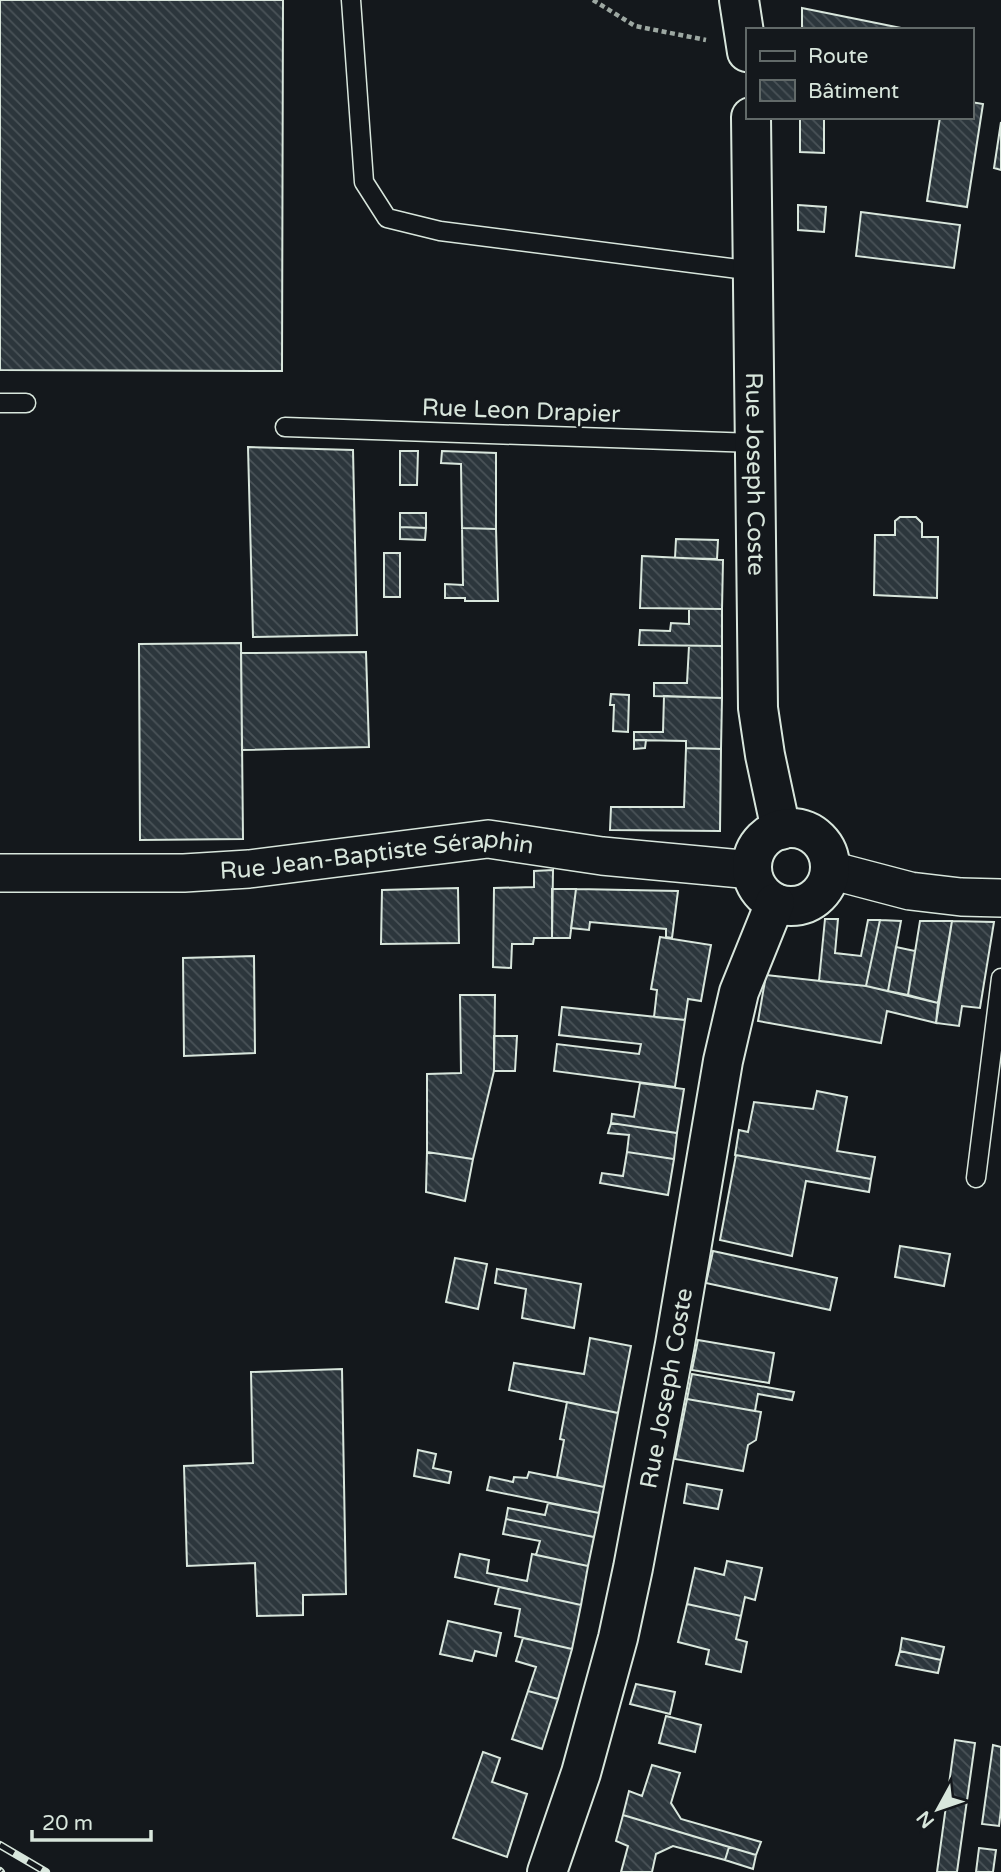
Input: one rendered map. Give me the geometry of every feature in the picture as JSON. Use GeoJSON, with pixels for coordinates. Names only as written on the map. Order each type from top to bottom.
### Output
{"type":"FeatureCollection","features":[{"type":"Feature","properties":{"kind":"street"},"geometry":{"type":"LineString","coordinates":[[739,0],[746,40]]}},
{"type":"Feature","properties":{"kind":"street","name":"Rue Joseph Coste"},"geometry":{"type":"LineString","coordinates":[[751,119],[758,708],[781,830]]}},
{"type":"Feature","properties":{"kind":"street"},"geometry":{"type":"LineString","coordinates":[[781,830],[801,830],[819,841],[825,849],[830,870],[822,890],[806,903],[796,906],[775,903],[759,889],[752,870],[756,849],[762,841],[781,830]]}},
{"type":"Feature","properties":{"kind":"street","name":"Rue Jean-Baptiste Séraphin"},"geometry":{"type":"LineString","coordinates":[[0,873],[184,873],[249,869],[488,839],[602,856],[752,870]]}},
{"type":"Feature","properties":{"kind":"street"},"geometry":{"type":"LineString","coordinates":[[830,870],[910,891],[1001,898]]}},
{"type":"Feature","properties":{"kind":"street","name":"Rue Joseph Coste"},"geometry":{"type":"LineString","coordinates":[[547,1872],[581,1773],[618,1638],[650,1486],[723,1061],[739,992],[775,903]]}},
{"type":"Feature","properties":{"kind":"lane"},"geometry":{"type":"LineString","coordinates":[[351,0],[364,182],[387,218],[440,230],[754,271]]}},
{"type":"Feature","properties":{"kind":"lane"},"geometry":{"type":"LineString","coordinates":[[0,403],[26,403]]}},
{"type":"Feature","properties":{"kind":"lane","name":"Rue Leon Drapier"},"geometry":{"type":"LineString","coordinates":[[285,427],[755,443]]}},
{"type":"Feature","properties":{"kind":"lane"},"geometry":{"type":"LineString","coordinates":[[976,1178],[1001,978]]}},
{"type":"Feature","properties":{"kind":"path"},"geometry":{"type":"LineString","coordinates":[[593,0],[635,26],[687,38],[746,46]]}},
{"type":"Feature","properties":{"kind":"building"},"geometry":{"type":"Polygon","coordinates":[[[0,0],[283,0],[282,371],[0,370],[0,0]]]}},
{"type":"Feature","properties":{"kind":"building"},"geometry":{"type":"Polygon","coordinates":[[[802,8],[901,28],[802,28],[802,8]]]}},
{"type":"Feature","properties":{"kind":"building"},"geometry":{"type":"Polygon","coordinates":[[[973,102],[983,104],[967,207],[927,201],[940,119],[973,119],[973,102]]]}},
{"type":"Feature","properties":{"kind":"building"},"geometry":{"type":"Polygon","coordinates":[[[800,119],[824,119],[824,153],[800,152],[800,119]]]}},
{"type":"Feature","properties":{"kind":"building"},"geometry":{"type":"Polygon","coordinates":[[[1001,122],[1001,170],[994,168],[1001,122]]]}},
{"type":"Feature","properties":{"kind":"building"},"geometry":{"type":"Polygon","coordinates":[[[798,205],[826,207],[824,232],[798,230],[798,205]]]}},
{"type":"Feature","properties":{"kind":"building"},"geometry":{"type":"Polygon","coordinates":[[[861,212],[960,225],[954,268],[856,256],[861,212]]]}},
{"type":"Feature","properties":{"kind":"building"},"geometry":{"type":"Polygon","coordinates":[[[248,447],[353,450],[357,635],[253,637],[248,447]]]}},
{"type":"Feature","properties":{"kind":"building"},"geometry":{"type":"Polygon","coordinates":[[[400,451],[418,451],[417,485],[400,485],[400,451]]]}},
{"type":"Feature","properties":{"kind":"building"},"geometry":{"type":"Polygon","coordinates":[[[442,451],[496,453],[496,529],[462,528],[461,464],[441,463],[442,451]]]}},
{"type":"Feature","properties":{"kind":"building"},"geometry":{"type":"Polygon","coordinates":[[[400,513],[426,513],[426,528],[400,527],[400,513]]]}},
{"type":"Feature","properties":{"kind":"building"},"geometry":{"type":"Polygon","coordinates":[[[900,517],[916,517],[922,523],[922,537],[938,537],[937,598],[874,595],[875,535],[895,535],[895,521],[900,517]]]}},
{"type":"Feature","properties":{"kind":"building"},"geometry":{"type":"Polygon","coordinates":[[[400,527],[426,528],[425,540],[400,539],[400,527]]]}},
{"type":"Feature","properties":{"kind":"building"},"geometry":{"type":"Polygon","coordinates":[[[462,528],[496,529],[498,601],[445,598],[445,584],[463,585],[462,528]]]}},
{"type":"Feature","properties":{"kind":"building"},"geometry":{"type":"Polygon","coordinates":[[[676,539],[718,540],[717,559],[675,558],[676,539]]]}},
{"type":"Feature","properties":{"kind":"building"},"geometry":{"type":"Polygon","coordinates":[[[384,553],[400,553],[400,597],[384,597],[384,553]]]}},
{"type":"Feature","properties":{"kind":"building"},"geometry":{"type":"Polygon","coordinates":[[[642,556],[723,560],[722,609],[640,608],[642,556]]]}},
{"type":"Feature","properties":{"kind":"building"},"geometry":{"type":"Polygon","coordinates":[[[689,609],[722,609],[722,646],[639,645],[640,630],[670,631],[671,623],[689,624],[689,609]]]}},
{"type":"Feature","properties":{"kind":"building"},"geometry":{"type":"Polygon","coordinates":[[[241,643],[243,839],[140,840],[139,644],[241,643]]]}},
{"type":"Feature","properties":{"kind":"building"},"geometry":{"type":"Polygon","coordinates":[[[689,646],[722,646],[722,698],[654,696],[654,683],[687,683],[689,646]]]}},
{"type":"Feature","properties":{"kind":"building"},"geometry":{"type":"Polygon","coordinates":[[[366,652],[369,747],[242,750],[241,653],[366,652]]]}},
{"type":"Feature","properties":{"kind":"building"},"geometry":{"type":"Polygon","coordinates":[[[611,694],[629,695],[628,732],[613,731],[614,705],[610,705],[611,694]]]}},
{"type":"Feature","properties":{"kind":"building"},"geometry":{"type":"Polygon","coordinates":[[[664,696],[722,698],[721,749],[686,748],[686,741],[634,740],[634,732],[663,732],[664,696]]]}},
{"type":"Feature","properties":{"kind":"building"},"geometry":{"type":"Polygon","coordinates":[[[634,740],[646,740],[645,748],[634,749],[634,740]]]}},
{"type":"Feature","properties":{"kind":"building"},"geometry":{"type":"Polygon","coordinates":[[[686,748],[721,749],[720,831],[610,830],[611,807],[684,807],[686,748]]]}},
{"type":"Feature","properties":{"kind":"building"},"geometry":{"type":"Polygon","coordinates":[[[553,870],[552,938],[534,938],[533,944],[512,944],[511,968],[493,967],[494,888],[534,887],[534,871],[553,870]]]}},
{"type":"Feature","properties":{"kind":"building"},"geometry":{"type":"Polygon","coordinates":[[[458,888],[459,943],[381,944],[382,890],[458,888]]]}},
{"type":"Feature","properties":{"kind":"building"},"geometry":{"type":"Polygon","coordinates":[[[552,889],[576,889],[570,938],[552,938],[552,889]]]}},
{"type":"Feature","properties":{"kind":"building"},"geometry":{"type":"Polygon","coordinates":[[[576,889],[678,891],[672,938],[666,937],[666,929],[590,922],[589,930],[571,928],[576,889]]]}},
{"type":"Feature","properties":{"kind":"building"},"geometry":{"type":"Polygon","coordinates":[[[825,919],[838,919],[835,953],[861,956],[868,920],[880,920],[866,986],[819,981],[825,919]]]}},
{"type":"Feature","properties":{"kind":"building"},"geometry":{"type":"Polygon","coordinates":[[[880,920],[901,921],[888,991],[866,986],[880,920]]]}},
{"type":"Feature","properties":{"kind":"building"},"geometry":{"type":"Polygon","coordinates":[[[920,921],[952,921],[938,1003],[908,995],[920,921]]]}},
{"type":"Feature","properties":{"kind":"building"},"geometry":{"type":"Polygon","coordinates":[[[952,921],[994,922],[980,1008],[962,1006],[959,1026],[936,1023],[952,921]]]}},
{"type":"Feature","properties":{"kind":"building"},"geometry":{"type":"Polygon","coordinates":[[[660,937],[711,945],[701,1001],[688,999],[685,1020],[654,1017],[657,990],[651,989],[660,937]]]}},
{"type":"Feature","properties":{"kind":"building"},"geometry":{"type":"Polygon","coordinates":[[[896,947],[915,951],[908,995],[888,991],[896,947]]]}},
{"type":"Feature","properties":{"kind":"building"},"geometry":{"type":"Polygon","coordinates":[[[254,956],[255,1053],[184,1056],[183,958],[254,956]]]}},
{"type":"Feature","properties":{"kind":"building"},"geometry":{"type":"Polygon","coordinates":[[[766,975],[866,986],[938,1003],[936,1023],[887,1011],[881,1043],[758,1021],[766,975]]]}},
{"type":"Feature","properties":{"kind":"building"},"geometry":{"type":"Polygon","coordinates":[[[460,995],[495,995],[494,1071],[473,1159],[427,1152],[427,1074],[461,1073],[460,995]]]}},
{"type":"Feature","properties":{"kind":"building"},"geometry":{"type":"Polygon","coordinates":[[[562,1007],[685,1020],[675,1087],[554,1071],[557,1044],[639,1054],[641,1044],[559,1035],[562,1007]]]}},
{"type":"Feature","properties":{"kind":"building"},"geometry":{"type":"Polygon","coordinates":[[[494,1036],[517,1036],[515,1071],[494,1071],[494,1036]]]}},
{"type":"Feature","properties":{"kind":"building"},"geometry":{"type":"Polygon","coordinates":[[[640,1083],[684,1089],[677,1133],[611,1123],[612,1114],[634,1117],[640,1083]]]}},
{"type":"Feature","properties":{"kind":"building"},"geometry":{"type":"Polygon","coordinates":[[[817,1091],[847,1097],[837,1151],[875,1157],[871,1179],[735,1155],[739,1130],[748,1132],[754,1102],[813,1109],[817,1091]]]}},
{"type":"Feature","properties":{"kind":"building"},"geometry":{"type":"Polygon","coordinates":[[[611,1123],[677,1133],[674,1159],[627,1152],[629,1135],[608,1133],[611,1123]]]}},
{"type":"Feature","properties":{"kind":"building"},"geometry":{"type":"Polygon","coordinates":[[[427,1152],[473,1159],[465,1201],[426,1192],[427,1152]]]}},
{"type":"Feature","properties":{"kind":"building"},"geometry":{"type":"Polygon","coordinates":[[[627,1152],[674,1159],[668,1195],[600,1183],[602,1173],[623,1176],[627,1152]]]}},
{"type":"Feature","properties":{"kind":"building"},"geometry":{"type":"Polygon","coordinates":[[[736,1155],[871,1179],[869,1192],[806,1181],[792,1256],[720,1240],[736,1155]]]}},
{"type":"Feature","properties":{"kind":"building"},"geometry":{"type":"Polygon","coordinates":[[[900,1246],[950,1254],[944,1286],[895,1277],[900,1246]]]}},
{"type":"Feature","properties":{"kind":"building"},"geometry":{"type":"Polygon","coordinates":[[[713,1251],[837,1278],[830,1310],[706,1283],[713,1251]]]}},
{"type":"Feature","properties":{"kind":"building"},"geometry":{"type":"Polygon","coordinates":[[[455,1258],[487,1264],[478,1309],[446,1302],[455,1258]]]}},
{"type":"Feature","properties":{"kind":"building"},"geometry":{"type":"Polygon","coordinates":[[[497,1269],[581,1284],[574,1328],[522,1318],[526,1289],[495,1283],[497,1269]]]}},
{"type":"Feature","properties":{"kind":"building"},"geometry":{"type":"Polygon","coordinates":[[[590,1338],[631,1346],[618,1413],[509,1390],[514,1363],[584,1374],[590,1338]]]}},
{"type":"Feature","properties":{"kind":"building"},"geometry":{"type":"Polygon","coordinates":[[[698,1340],[774,1353],[769,1383],[692,1370],[698,1340]]]}},
{"type":"Feature","properties":{"kind":"building"},"geometry":{"type":"Polygon","coordinates":[[[342,1369],[346,1594],[303,1595],[303,1615],[257,1616],[255,1563],[187,1566],[184,1466],[253,1463],[251,1372],[342,1369]]]}},
{"type":"Feature","properties":{"kind":"building"},"geometry":{"type":"Polygon","coordinates":[[[692,1374],[794,1392],[792,1400],[758,1394],[755,1411],[687,1399],[692,1374]]]}},
{"type":"Feature","properties":{"kind":"building"},"geometry":{"type":"Polygon","coordinates":[[[687,1399],[761,1412],[756,1440],[748,1445],[743,1471],[675,1459],[687,1399]]]}},
{"type":"Feature","properties":{"kind":"building"},"geometry":{"type":"Polygon","coordinates":[[[567,1402],[618,1413],[604,1487],[557,1477],[567,1402]]]}},
{"type":"Feature","properties":{"kind":"building"},"geometry":{"type":"Polygon","coordinates":[[[418,1450],[436,1454],[433,1468],[451,1472],[449,1483],[414,1476],[418,1450]]]}},
{"type":"Feature","properties":{"kind":"building"},"geometry":{"type":"Polygon","coordinates":[[[529,1472],[604,1487],[599,1513],[487,1490],[490,1477],[513,1482],[514,1477],[527,1478],[529,1472]]]}},
{"type":"Feature","properties":{"kind":"building"},"geometry":{"type":"Polygon","coordinates":[[[687,1484],[722,1490],[718,1509],[684,1503],[687,1484]]]}},
{"type":"Feature","properties":{"kind":"building"},"geometry":{"type":"Polygon","coordinates":[[[548,1503],[599,1513],[594,1537],[506,1519],[508,1508],[545,1515],[548,1503]]]}},
{"type":"Feature","properties":{"kind":"building"},"geometry":{"type":"Polygon","coordinates":[[[506,1519],[594,1537],[588,1566],[536,1555],[540,1541],[503,1534],[506,1519]]]}},
{"type":"Feature","properties":{"kind":"building"},"geometry":{"type":"Polygon","coordinates":[[[460,1554],[489,1560],[487,1573],[527,1581],[532,1554],[588,1566],[581,1605],[455,1577],[460,1554]]]}},
{"type":"Feature","properties":{"kind":"building"},"geometry":{"type":"Polygon","coordinates":[[[727,1561],[762,1568],[755,1600],[745,1597],[741,1616],[687,1604],[695,1568],[724,1575],[727,1561]]]}},
{"type":"Feature","properties":{"kind":"building"},"geometry":{"type":"Polygon","coordinates":[[[499,1587],[581,1605],[572,1649],[515,1636],[520,1609],[495,1604],[499,1587]]]}},
{"type":"Feature","properties":{"kind":"building"},"geometry":{"type":"Polygon","coordinates":[[[687,1604],[741,1616],[736,1639],[747,1642],[741,1672],[706,1664],[709,1650],[678,1642],[687,1604]]]}},
{"type":"Feature","properties":{"kind":"building"},"geometry":{"type":"Polygon","coordinates":[[[448,1621],[501,1633],[496,1656],[475,1651],[472,1661],[440,1654],[448,1621]]]}},
{"type":"Feature","properties":{"kind":"building"},"geometry":{"type":"Polygon","coordinates":[[[523,1638],[572,1649],[558,1699],[528,1691],[536,1667],[516,1661],[523,1638]]]}},
{"type":"Feature","properties":{"kind":"building"},"geometry":{"type":"Polygon","coordinates":[[[902,1638],[944,1647],[941,1660],[900,1651],[902,1638]]]}},
{"type":"Feature","properties":{"kind":"building"},"geometry":{"type":"Polygon","coordinates":[[[900,1651],[941,1660],[938,1673],[896,1665],[900,1651]]]}},
{"type":"Feature","properties":{"kind":"building"},"geometry":{"type":"Polygon","coordinates":[[[636,1684],[675,1692],[670,1714],[630,1704],[636,1684]]]}},
{"type":"Feature","properties":{"kind":"building"},"geometry":{"type":"Polygon","coordinates":[[[528,1691],[558,1699],[542,1749],[512,1739],[528,1691]]]}},
{"type":"Feature","properties":{"kind":"building"},"geometry":{"type":"Polygon","coordinates":[[[666,1716],[701,1725],[695,1752],[659,1743],[666,1716]]]}},
{"type":"Feature","properties":{"kind":"building"},"geometry":{"type":"Polygon","coordinates":[[[955,1740],[975,1743],[957,1872],[937,1872],[955,1740]]]}},
{"type":"Feature","properties":{"kind":"building"},"geometry":{"type":"Polygon","coordinates":[[[993,1745],[1001,1747],[999,1826],[982,1824],[993,1745]]]}},
{"type":"Feature","properties":{"kind":"building"},"geometry":{"type":"Polygon","coordinates":[[[483,1752],[500,1758],[492,1782],[527,1794],[507,1857],[453,1838],[483,1752]]]}},
{"type":"Feature","properties":{"kind":"building"},"geometry":{"type":"Polygon","coordinates":[[[652,1765],[680,1773],[671,1803],[681,1819],[761,1842],[756,1855],[623,1815],[629,1791],[642,1796],[652,1765]]]}},
{"type":"Feature","properties":{"kind":"building"},"geometry":{"type":"Polygon","coordinates":[[[623,1815],[729,1847],[725,1860],[673,1846],[656,1854],[652,1872],[621,1872],[628,1846],[616,1841],[623,1815]]]}},
{"type":"Feature","properties":{"kind":"building"},"geometry":{"type":"Polygon","coordinates":[[[729,1847],[756,1855],[753,1869],[725,1860],[729,1847]]]}},
{"type":"Feature","properties":{"kind":"building"},"geometry":{"type":"Polygon","coordinates":[[[979,1848],[996,1850],[993,1872],[976,1872],[979,1848]]]}},
{"type":"Feature","properties":{"kind":"railway"},"geometry":{"type":"LineString","coordinates":[[0,1845],[46,1872]]}}]}
